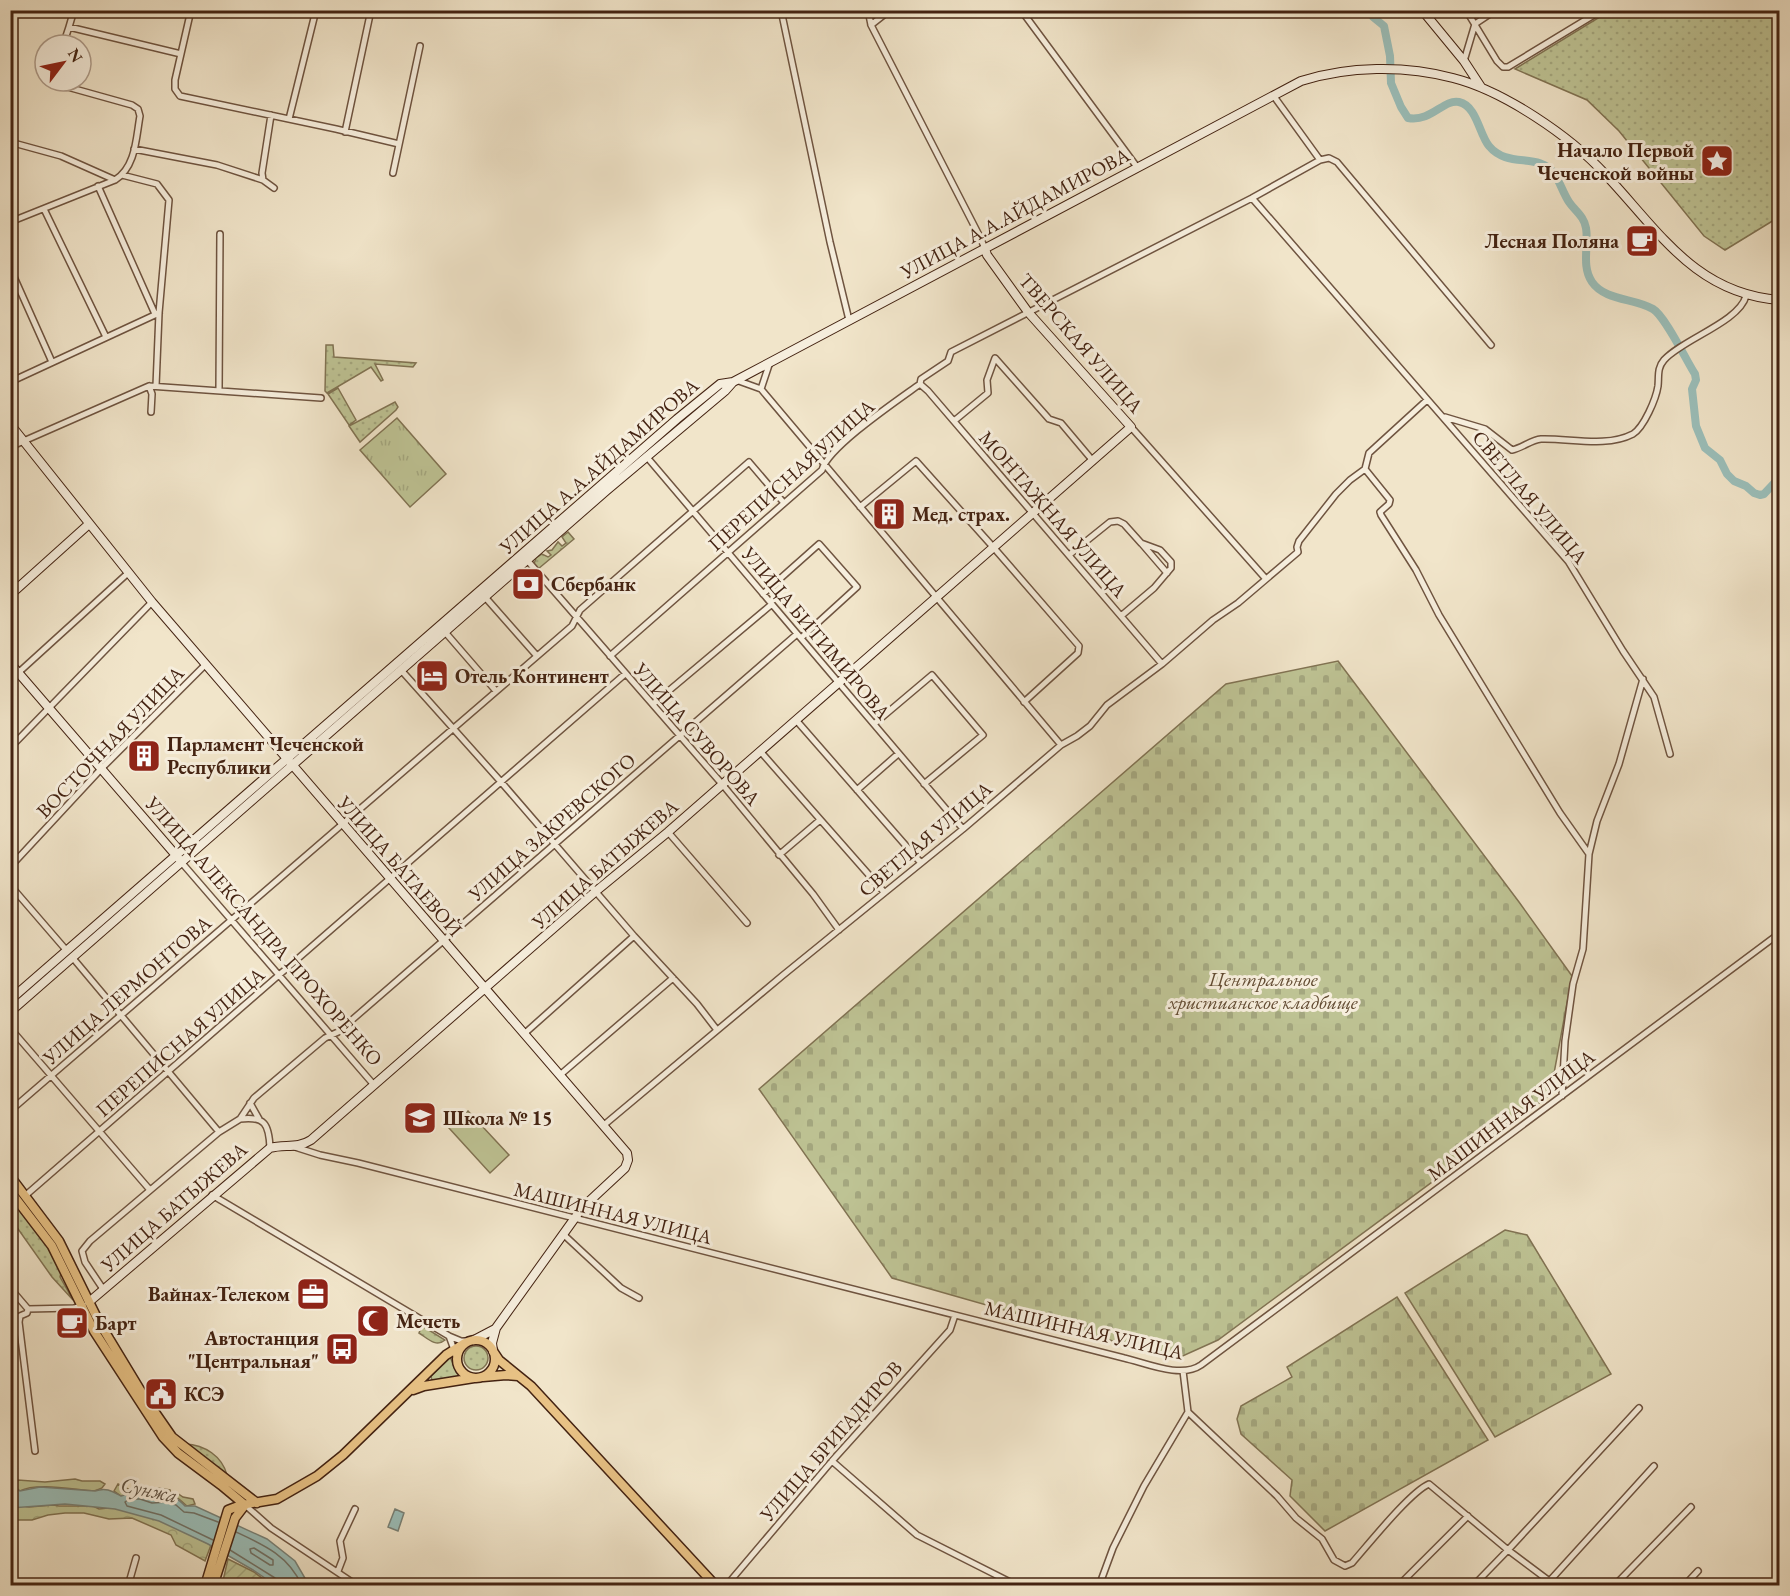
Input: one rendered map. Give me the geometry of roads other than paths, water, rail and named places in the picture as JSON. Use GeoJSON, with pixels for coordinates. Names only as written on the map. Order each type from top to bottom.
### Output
{"type":"FeatureCollection","features":[{"type":"Feature","properties":{"kind":"main road"},"geometry":{"type":"LineString","coordinates":[[1422,10],[1464,62],[1480,87]]}},
{"type":"Feature","properties":{"kind":"main road","name":"УЛИЦА А.А.АЙДАМИРОВА"},"geometry":{"type":"LineString","coordinates":[[10,1000],[70,954],[180,860],[630,460],[723,387],[1273,94],[1316,77],[1366,70],[1409,70],[1453,78],[1480,87],[1525,111],[1566,138],[1603,172],[1675,251],[1706,277],[1746,296],[1779,300]]}},
{"type":"Feature","properties":{"kind":"main road","name":"ТВЕРСКАЯ УЛИЦА"},"geometry":{"type":"LineString","coordinates":[[985,249],[1028,312],[1131,427]]}},
{"type":"Feature","properties":{"kind":"main road","name":"УЛИЦА А.А.АЙДАМИРОВА"},"geometry":{"type":"LineString","coordinates":[[290,764],[445,632],[723,387]]}},
{"type":"Feature","properties":{"kind":"main road","name":"УЛИЦА БАТАЕВОЙ"},"geometry":{"type":"LineString","coordinates":[[10,424],[152,602],[443,942],[623,1146],[628,1160],[625,1168],[620,1175],[593,1196],[574,1219]]}},
{"type":"Feature","properties":{"kind":"main road","name":"УЛИЦА БАТЫЖЕВА"},"geometry":{"type":"LineString","coordinates":[[85,1304],[270,1148],[295,1147],[311,1140],[595,892],[668,832],[1131,427]]}},
{"type":"Feature","properties":{"kind":"main road"},"geometry":{"type":"LineString","coordinates":[[10,595],[89,524]]}},
{"type":"Feature","properties":{"kind":"main road","name":"УЛИЦА АЛЕКСАНДРА ПРОХОРЕНКО"},"geometry":{"type":"LineString","coordinates":[[10,663],[14,674],[50,707],[180,860]]}},
{"type":"Feature","properties":{"kind":"main road","name":"УЛИЦА А.А.АЙДАМИРОВА"},"geometry":{"type":"LineString","coordinates":[[10,1012],[70,954]]}},
{"type":"Feature","properties":{"kind":"main road"},"geometry":{"type":"LineString","coordinates":[[10,1176],[22,1198],[59,1241],[108,1353],[163,1437],[178,1453],[245,1505]]}},
{"type":"Feature","properties":{"kind":"main road"},"geometry":{"type":"LineString","coordinates":[[10,1191],[22,1198]]}},
{"type":"Feature","properties":{"kind":"main road"},"geometry":{"type":"LineString","coordinates":[[456,1354],[460,1370],[465,1374],[478,1377],[491,1369],[494,1363],[492,1343],[496,1328],[574,1219]]}},
{"type":"Feature","properties":{"kind":"main road"},"geometry":{"type":"LineString","coordinates":[[85,1304],[99,1322],[172,1437],[183,1448],[257,1503]]}},
{"type":"Feature","properties":{"kind":"main road"},"geometry":{"type":"LineString","coordinates":[[230,1514],[245,1505],[277,1499],[317,1476],[343,1455],[410,1391],[470,1341],[496,1328]]}},
{"type":"Feature","properties":{"kind":"main road"},"geometry":{"type":"LineString","coordinates":[[470,1341],[483,1341],[499,1360],[531,1386],[716,1586]]}},
{"type":"Feature","properties":{"kind":"main road"},"geometry":{"type":"LineString","coordinates":[[410,1391],[424,1386],[478,1377],[506,1374],[518,1376]]}},
{"type":"Feature","properties":{"kind":"main road"},"geometry":{"type":"LineString","coordinates":[[213,1586],[215,1567],[230,1514],[225,1488]]}},
{"type":"Feature","properties":{"kind":"main road"},"geometry":{"type":"LineString","coordinates":[[237,1488],[245,1505]]}},
{"type":"Feature","properties":{"kind":"main road"},"geometry":{"type":"LineString","coordinates":[[205,1586],[215,1567]]}},
{"type":"Feature","properties":{"kind":"street"},"geometry":{"type":"LineString","coordinates":[[67,33],[74,10]]}},
{"type":"Feature","properties":{"kind":"street"},"geometry":{"type":"LineString","coordinates":[[191,10],[175,80],[175,89],[180,96],[399,144]]}},
{"type":"Feature","properties":{"kind":"street"},"geometry":{"type":"LineString","coordinates":[[289,119],[316,10]]}},
{"type":"Feature","properties":{"kind":"street"},"geometry":{"type":"LineString","coordinates":[[345,132],[371,10]]}},
{"type":"Feature","properties":{"kind":"street"},"geometry":{"type":"LineString","coordinates":[[781,10],[828,233],[849,320]]}},
{"type":"Feature","properties":{"kind":"street","name":"ТВЕРСКАЯ УЛИЦА"},"geometry":{"type":"LineString","coordinates":[[868,10],[871,25],[893,70],[985,249]]}},
{"type":"Feature","properties":{"kind":"street"},"geometry":{"type":"LineString","coordinates":[[871,25],[890,10]]}},
{"type":"Feature","properties":{"kind":"street"},"geometry":{"type":"LineString","coordinates":[[1021,10],[1137,167]]}},
{"type":"Feature","properties":{"kind":"street"},"geometry":{"type":"LineString","coordinates":[[1466,10],[1497,62],[1503,67],[1508,67],[1602,10]]}},
{"type":"Feature","properties":{"kind":"street"},"geometry":{"type":"LineString","coordinates":[[1464,62],[1475,24],[1496,10]]}},
{"type":"Feature","properties":{"kind":"street"},"geometry":{"type":"LineString","coordinates":[[69,27],[181,54]]}},
{"type":"Feature","properties":{"kind":"street"},"geometry":{"type":"LineString","coordinates":[[393,173],[420,46]]}},
{"type":"Feature","properties":{"kind":"street"},"geometry":{"type":"LineString","coordinates":[[10,222],[115,180],[127,169],[135,146],[140,116],[138,110],[132,105],[89,93]]}},
{"type":"Feature","properties":{"kind":"street"},"geometry":{"type":"LineString","coordinates":[[1273,94],[1320,160],[1329,158],[1337,162],[1491,345]]}},
{"type":"Feature","properties":{"kind":"street"},"geometry":{"type":"LineString","coordinates":[[263,180],[262,173],[271,115]]}},
{"type":"Feature","properties":{"kind":"street"},"geometry":{"type":"LineString","coordinates":[[10,142],[62,156],[115,180]]}},
{"type":"Feature","properties":{"kind":"street"},"geometry":{"type":"LineString","coordinates":[[135,146],[217,165],[263,180],[274,189]]}},
{"type":"Feature","properties":{"kind":"street","name":"ПЕРЕПИСНАЯ УЛИЦА"},"geometry":{"type":"LineString","coordinates":[[610,656],[822,470],[825,459],[861,428],[920,384],[921,380],[948,361],[951,352],[1252,198],[1320,160]]}},
{"type":"Feature","properties":{"kind":"street"},"geometry":{"type":"LineString","coordinates":[[122,176],[157,184],[169,200],[157,313],[151,412]]}},
{"type":"Feature","properties":{"kind":"street"},"geometry":{"type":"LineString","coordinates":[[98,186],[157,313]]}},
{"type":"Feature","properties":{"kind":"street","name":"СВЕТЛАЯ УЛИЦА"},"geometry":{"type":"LineString","coordinates":[[1252,198],[1568,561],[1654,697],[1670,754]]}},
{"type":"Feature","properties":{"kind":"street"},"geometry":{"type":"LineString","coordinates":[[44,209],[106,337]]}},
{"type":"Feature","properties":{"kind":"street"},"geometry":{"type":"LineString","coordinates":[[219,390],[220,234]]}},
{"type":"Feature","properties":{"kind":"street"},"geometry":{"type":"LineString","coordinates":[[10,268],[52,362]]}},
{"type":"Feature","properties":{"kind":"street"},"geometry":{"type":"LineString","coordinates":[[1443,417],[1485,429],[1512,450],[1540,439],[1605,441],[1635,433],[1647,416],[1655,398],[1660,367],[1670,355],[1742,306],[1746,296]]}},
{"type":"Feature","properties":{"kind":"street"},"geometry":{"type":"LineString","coordinates":[[10,382],[157,313]]}},
{"type":"Feature","properties":{"kind":"street"},"geometry":{"type":"LineString","coordinates":[[954,422],[988,393],[987,380],[995,358],[1049,419],[1061,423],[1093,461]]}},
{"type":"Feature","properties":{"kind":"street"},"geometry":{"type":"LineString","coordinates":[[761,389],[770,361]]}},
{"type":"Feature","properties":{"kind":"street"},"geometry":{"type":"LineString","coordinates":[[734,381],[761,389],[1060,745]]}},
{"type":"Feature","properties":{"kind":"street","name":"МОНТАЖНАЯ УЛИЦА"},"geometry":{"type":"LineString","coordinates":[[920,384],[1034,513],[1161,664]]}},
{"type":"Feature","properties":{"kind":"street"},"geometry":{"type":"LineString","coordinates":[[10,447],[153,386],[321,398]]}},
{"type":"Feature","properties":{"kind":"street"},"geometry":{"type":"LineString","coordinates":[[1427,399],[1369,453],[1365,469],[1390,500],[1380,512],[1381,515],[1416,570],[1438,615],[1560,813],[1589,854]]}},
{"type":"Feature","properties":{"kind":"street","name":"ТВЕРСКАЯ УЛИЦА"},"geometry":{"type":"LineString","coordinates":[[1131,427],[1266,579]]}},
{"type":"Feature","properties":{"kind":"street","name":"УЛИЦА БИТИМИРОВА"},"geometry":{"type":"LineString","coordinates":[[646,456],[963,829]]}},
{"type":"Feature","properties":{"kind":"street"},"geometry":{"type":"LineString","coordinates":[[860,507],[916,461],[994,548],[1080,650],[1024,702]]}},
{"type":"Feature","properties":{"kind":"street","name":"УЛИЦА ЛЕРМОНТОВА"},"geometry":{"type":"LineString","coordinates":[[10,1111],[572,626],[580,610],[749,462],[784,503]]}},
{"type":"Feature","properties":{"kind":"street","name":"СВЕТЛАЯ УЛИЦА"},"geometry":{"type":"LineString","coordinates":[[604,1125],[963,829],[1060,745],[1090,726],[1107,705],[1161,664],[1212,620],[1238,603],[1298,552],[1299,541],[1324,509],[1350,480],[1365,469]]}},
{"type":"Feature","properties":{"kind":"street"},"geometry":{"type":"LineString","coordinates":[[1069,555],[1110,522],[1118,520],[1167,573]]}},
{"type":"Feature","properties":{"kind":"street"},"geometry":{"type":"LineString","coordinates":[[1121,616],[1154,588],[1171,568],[1171,562],[1160,550],[1141,543]]}},
{"type":"Feature","properties":{"kind":"street","name":"УЛИЦА ЗАКРЕВСКОГО"},"geometry":{"type":"LineString","coordinates":[[104,1289],[85,1262],[82,1251],[90,1241],[219,1132],[240,1119],[254,1098],[325,1038],[338,1032],[679,735],[857,587],[819,544],[763,594]]}},
{"type":"Feature","properties":{"kind":"street","name":"УЛИЦА СУВОРОВА"},"geometry":{"type":"LineString","coordinates":[[527,560],[722,784],[813,894],[839,930]]}},
{"type":"Feature","properties":{"kind":"street"},"geometry":{"type":"LineString","coordinates":[[14,674],[128,573]]}},
{"type":"Feature","properties":{"kind":"street"},"geometry":{"type":"LineString","coordinates":[[485,597],[537,656]]}},
{"type":"Feature","properties":{"kind":"street"},"geometry":{"type":"LineString","coordinates":[[10,748],[152,602]]}},
{"type":"Feature","properties":{"kind":"street"},"geometry":{"type":"LineString","coordinates":[[653,704],[772,604]]}},
{"type":"Feature","properties":{"kind":"street"},"geometry":{"type":"LineString","coordinates":[[445,632],[496,691]]}},
{"type":"Feature","properties":{"kind":"street","name":"ВОСТОЧНАЯ УЛИЦА"},"geometry":{"type":"LineString","coordinates":[[10,867],[101,769],[206,664]]}},
{"type":"Feature","properties":{"kind":"street"},"geometry":{"type":"LineString","coordinates":[[401,670],[717,1030]]}},
{"type":"Feature","properties":{"kind":"street","name":"ПЕРЕПИСНАЯ УЛИЦА"},"geometry":{"type":"LineString","coordinates":[[10,1209],[625,674]]}},
{"type":"Feature","properties":{"kind":"street"},"geometry":{"type":"LineString","coordinates":[[874,724],[932,675],[982,735],[924,784]]}},
{"type":"Feature","properties":{"kind":"street"},"geometry":{"type":"LineString","coordinates":[[1562,1096],[1565,1041],[1573,984],[1583,949],[1589,854],[1597,821],[1619,764],[1643,679]]}},
{"type":"Feature","properties":{"kind":"street"},"geometry":{"type":"LineString","coordinates":[[796,720],[921,863]]}},
{"type":"Feature","properties":{"kind":"street"},"geometry":{"type":"LineString","coordinates":[[760,751],[884,892]]}},
{"type":"Feature","properties":{"kind":"street"},"geometry":{"type":"LineString","coordinates":[[857,790],[898,754]]}},
{"type":"Feature","properties":{"kind":"street"},"geometry":{"type":"LineString","coordinates":[[779,855],[820,820]]}},
{"type":"Feature","properties":{"kind":"street"},"geometry":{"type":"LineString","coordinates":[[668,832],[747,923]]}},
{"type":"Feature","properties":{"kind":"street","name":"УЛИЦА АЛЕКСАНДРА ПРОХОРЕНКО"},"geometry":{"type":"LineString","coordinates":[[180,860],[374,1085]]}},
{"type":"Feature","properties":{"kind":"street"},"geometry":{"type":"LineString","coordinates":[[10,885],[219,1132]]}},
{"type":"Feature","properties":{"kind":"street","name":"МАШИННАЯ УЛИЦА"},"geometry":{"type":"LineString","coordinates":[[295,1147],[1183,1371],[1198,1368],[1779,933]]}},
{"type":"Feature","properties":{"kind":"street"},"geometry":{"type":"LineString","coordinates":[[524,1034],[634,936]]}},
{"type":"Feature","properties":{"kind":"street"},"geometry":{"type":"LineString","coordinates":[[560,1075],[673,978]]}},
{"type":"Feature","properties":{"kind":"street"},"geometry":{"type":"LineString","coordinates":[[10,1028],[150,1190]]}},
{"type":"Feature","properties":{"kind":"street"},"geometry":{"type":"LineString","coordinates":[[250,1103],[269,1130],[270,1148]]}},
{"type":"Feature","properties":{"kind":"street"},"geometry":{"type":"LineString","coordinates":[[240,1119],[260,1119]]}},
{"type":"Feature","properties":{"kind":"street"},"geometry":{"type":"LineString","coordinates":[[311,1140],[310,1145],[320,1155]]}},
{"type":"Feature","properties":{"kind":"street"},"geometry":{"type":"LineString","coordinates":[[213,1195],[449,1336],[461,1341],[470,1341]]}},
{"type":"Feature","properties":{"kind":"street"},"geometry":{"type":"LineString","coordinates":[[563,1234],[621,1288],[639,1298]]}},
{"type":"Feature","properties":{"kind":"street"},"geometry":{"type":"LineString","coordinates":[[10,1288],[28,1309]]}},
{"type":"Feature","properties":{"kind":"street"},"geometry":{"type":"LineString","coordinates":[[28,1309],[74,1308],[85,1304]]}},
{"type":"Feature","properties":{"kind":"street"},"geometry":{"type":"LineString","coordinates":[[28,1309],[27,1313],[20,1316],[19,1322],[35,1451]]}},
{"type":"Feature","properties":{"kind":"street","name":"УЛИЦА БРИГАДИРОВ"},"geometry":{"type":"LineString","coordinates":[[726,1586],[832,1461],[950,1330],[955,1315]]}},
{"type":"Feature","properties":{"kind":"street"},"geometry":{"type":"LineString","coordinates":[[449,1336],[456,1354]]}},
{"type":"Feature","properties":{"kind":"street"},"geometry":{"type":"LineString","coordinates":[[1099,1586],[1113,1548],[1144,1485],[1188,1412],[1183,1371]]}},
{"type":"Feature","properties":{"kind":"street"},"geometry":{"type":"LineString","coordinates":[[1473,1586],[1639,1408]]}},
{"type":"Feature","properties":{"kind":"street"},"geometry":{"type":"LineString","coordinates":[[1188,1412],[1277,1496],[1296,1518],[1322,1539],[1334,1560],[1340,1565],[1352,1563],[1397,1512],[1429,1484],[1508,1550],[1556,1586]]}},
{"type":"Feature","properties":{"kind":"street"},"geometry":{"type":"LineString","coordinates":[[832,1461],[917,1535],[1018,1586]]}},
{"type":"Feature","properties":{"kind":"street"},"geometry":{"type":"LineString","coordinates":[[1545,1586],[1654,1466]]}},
{"type":"Feature","properties":{"kind":"street"},"geometry":{"type":"LineString","coordinates":[[245,1505],[271,1528],[358,1586]]}},
{"type":"Feature","properties":{"kind":"street"},"geometry":{"type":"LineString","coordinates":[[1614,1586],[1691,1507]]}},
{"type":"Feature","properties":{"kind":"street"},"geometry":{"type":"LineString","coordinates":[[338,1571],[343,1558],[340,1541],[355,1509]]}},
{"type":"Feature","properties":{"kind":"street"},"geometry":{"type":"LineString","coordinates":[[1398,1586],[1468,1516]]}},
{"type":"Feature","properties":{"kind":"street"},"geometry":{"type":"LineString","coordinates":[[128,1586],[136,1558]]}},
{"type":"Feature","properties":{"kind":"street"},"geometry":{"type":"LineString","coordinates":[[1684,1586],[1698,1571]]}},
{"type":"Feature","properties":{"kind":"water"},"geometry":{"type":"Polygon","coordinates":[[[12,1483],[16,1483],[16,1488],[20,1491],[40,1487],[106,1490],[121,1496],[135,1494],[159,1498],[173,1497],[185,1506],[195,1506],[267,1539],[295,1561],[309,1585],[275,1585],[208,1544],[159,1521],[115,1509],[65,1504],[11,1508],[12,1483]]]}},
{"type":"Feature","properties":{"kind":"water"},"geometry":{"type":"Polygon","coordinates":[[[395,1509],[404,1513],[398,1531],[388,1527],[395,1509]]]}},
{"type":"Feature","properties":{"kind":"waterway"},"geometry":{"type":"LineString","coordinates":[[1372,10],[1373,17],[1384,26],[1390,56],[1391,83],[1408,118],[1424,117],[1448,104],[1459,102],[1470,109],[1489,146],[1497,153],[1505,157],[1540,163],[1554,173],[1567,199],[1585,224],[1587,269],[1592,282],[1604,293],[1646,305],[1658,313],[1695,374],[1696,380],[1692,389],[1696,426],[1705,448],[1720,460],[1727,474],[1734,481],[1746,486],[1754,493],[1764,494],[1780,477]]}},
{"type":"Feature","properties":{"kind":"place","name":"Начало Первой Чеченской войны"},"geometry":{"type":"Point","coordinates":[1717,161]}},
{"type":"Feature","properties":{"kind":"place","name":"Лесная Поляна"},"geometry":{"type":"Point","coordinates":[1642,241]}},
{"type":"Feature","properties":{"kind":"place","name":"Мед. страх."},"geometry":{"type":"Point","coordinates":[889,514]}},
{"type":"Feature","properties":{"kind":"place","name":"Сбербанк"},"geometry":{"type":"Point","coordinates":[528,584]}},
{"type":"Feature","properties":{"kind":"place","name":"Отель Континент"},"geometry":{"type":"Point","coordinates":[432,676]}},
{"type":"Feature","properties":{"kind":"place","name":"Парламент Чеченской Республики"},"geometry":{"type":"Point","coordinates":[144,756]}},
{"type":"Feature","properties":{"kind":"place","name":"Школа № 15"},"geometry":{"type":"Point","coordinates":[420,1118]}},
{"type":"Feature","properties":{"kind":"place","name":"Вайнах-Телеком"},"geometry":{"type":"Point","coordinates":[313,1294]}},
{"type":"Feature","properties":{"kind":"place","name":"Мечеть"},"geometry":{"type":"Point","coordinates":[373,1321]}},
{"type":"Feature","properties":{"kind":"place","name":"Барт"},"geometry":{"type":"Point","coordinates":[72,1323]}},
{"type":"Feature","properties":{"kind":"place","name":"Автостанция \"Центральная\""},"geometry":{"type":"Point","coordinates":[342,1349]}},
{"type":"Feature","properties":{"kind":"place","name":"КСЭ"},"geometry":{"type":"Point","coordinates":[161,1394]}},
{"type":"Feature","properties":{"kind":"park label","name":"Центральное христианское кладбище"},"geometry":{"type":"Point","coordinates":[1263,990]}},
{"type":"Feature","properties":{"kind":"water label","name":"Сунжа"},"geometry":{"type":"Point","coordinates":[149,1490]}}]}
